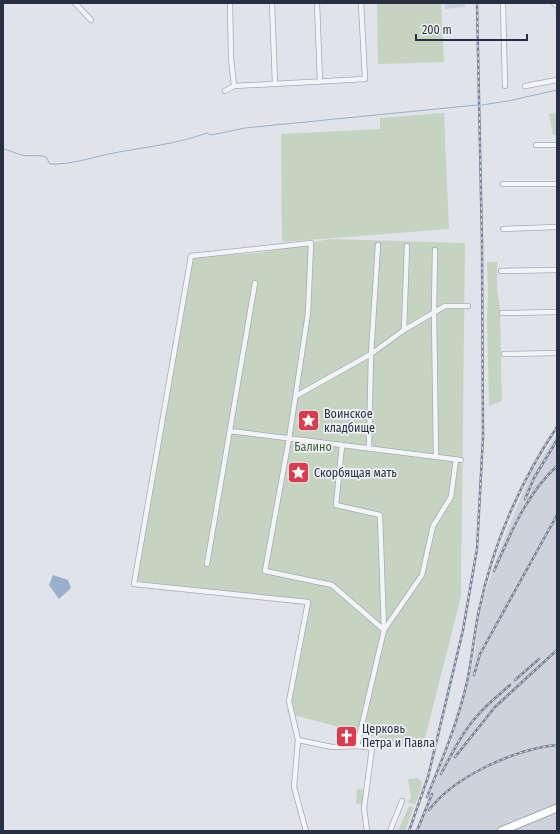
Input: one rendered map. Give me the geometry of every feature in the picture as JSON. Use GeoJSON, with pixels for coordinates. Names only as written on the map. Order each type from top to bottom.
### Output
{"type":"FeatureCollection","features":[{"type":"Feature","properties":{"kind":"main road"},"geometry":{"type":"LineString","coordinates":[[501,831],[557,808]]}},
{"type":"Feature","properties":{"kind":"street"},"geometry":{"type":"LineString","coordinates":[[75,3],[91,20]]}},
{"type":"Feature","properties":{"kind":"street"},"geometry":{"type":"LineString","coordinates":[[230,3],[231,58],[234,86]]}},
{"type":"Feature","properties":{"kind":"street"},"geometry":{"type":"LineString","coordinates":[[272,3],[275,84]]}},
{"type":"Feature","properties":{"kind":"street"},"geometry":{"type":"LineString","coordinates":[[317,3],[320,82]]}},
{"type":"Feature","properties":{"kind":"street"},"geometry":{"type":"LineString","coordinates":[[224,91],[234,86],[365,79],[361,3]]}},
{"type":"Feature","properties":{"kind":"street"},"geometry":{"type":"LineString","coordinates":[[503,3],[505,86]]}},
{"type":"Feature","properties":{"kind":"street"},"geometry":{"type":"LineString","coordinates":[[554,3],[557,6]]}},
{"type":"Feature","properties":{"kind":"street"},"geometry":{"type":"LineString","coordinates":[[525,86],[557,80]]}},
{"type":"Feature","properties":{"kind":"street"},"geometry":{"type":"LineString","coordinates":[[536,145],[557,145]]}},
{"type":"Feature","properties":{"kind":"street"},"geometry":{"type":"LineString","coordinates":[[503,184],[557,184]]}},
{"type":"Feature","properties":{"kind":"street"},"geometry":{"type":"LineString","coordinates":[[503,228],[557,227]]}},
{"type":"Feature","properties":{"kind":"street"},"geometry":{"type":"LineString","coordinates":[[306,831],[294,787],[298,740],[289,701],[308,602],[134,584],[191,256],[311,243],[308,313],[289,439],[265,570],[332,585],[384,630]]}},
{"type":"Feature","properties":{"kind":"street"},"geometry":{"type":"LineString","coordinates":[[369,448],[371,354],[378,245]]}},
{"type":"Feature","properties":{"kind":"street"},"geometry":{"type":"LineString","coordinates":[[404,330],[407,246]]}},
{"type":"Feature","properties":{"kind":"street"},"geometry":{"type":"LineString","coordinates":[[435,250],[434,312],[436,456]]}},
{"type":"Feature","properties":{"kind":"street"},"geometry":{"type":"LineString","coordinates":[[501,271],[557,270]]}},
{"type":"Feature","properties":{"kind":"street"},"geometry":{"type":"LineString","coordinates":[[207,564],[255,284]]}},
{"type":"Feature","properties":{"kind":"street"},"geometry":{"type":"LineString","coordinates":[[296,396],[371,354],[404,330],[445,306],[468,306]]}},
{"type":"Feature","properties":{"kind":"street"},"geometry":{"type":"LineString","coordinates":[[502,313],[557,312]]}},
{"type":"Feature","properties":{"kind":"street"},"geometry":{"type":"LineString","coordinates":[[504,354],[557,353]]}},
{"type":"Feature","properties":{"kind":"street"},"geometry":{"type":"LineString","coordinates":[[230,431],[461,460]]}},
{"type":"Feature","properties":{"kind":"street"},"geometry":{"type":"LineString","coordinates":[[342,445],[336,505],[380,515],[384,630],[357,746]]}},
{"type":"Feature","properties":{"kind":"street"},"geometry":{"type":"LineString","coordinates":[[384,630],[422,575],[433,526],[451,497],[456,459]]}},
{"type":"Feature","properties":{"kind":"street"},"geometry":{"type":"LineString","coordinates":[[298,740],[332,747],[357,746],[372,748],[364,808],[367,831]]}},
{"type":"Feature","properties":{"kind":"street"},"geometry":{"type":"LineString","coordinates":[[390,831],[402,801]]}},
{"type":"Feature","properties":{"kind":"shaded area"},"geometry":{"type":"Polygon","coordinates":[[[445,3],[465,3],[465,7],[445,9],[445,3]]]}},
{"type":"Feature","properties":{"kind":"shaded area"},"geometry":{"type":"Polygon","coordinates":[[[557,434],[557,805],[498,831],[415,831],[451,743],[474,659],[480,609],[499,551],[531,473],[557,434]]]}},
{"type":"Feature","properties":{"kind":"shaded area"},"geometry":{"type":"Polygon","coordinates":[[[557,811],[557,831],[508,831],[557,811]]]}},
{"type":"Feature","properties":{"kind":"green space"},"geometry":{"type":"Polygon","coordinates":[[[377,3],[441,3],[444,62],[378,64],[377,3]]]}},
{"type":"Feature","properties":{"kind":"green space"},"geometry":{"type":"Polygon","coordinates":[[[444,113],[449,229],[282,242],[281,134],[380,129],[380,118],[444,113]]]}},
{"type":"Feature","properties":{"kind":"green space"},"geometry":{"type":"Polygon","coordinates":[[[557,113],[557,135],[553,135],[549,114],[557,113]]]}},
{"type":"Feature","properties":{"kind":"green space","name":"Балино"},"geometry":{"type":"Polygon","coordinates":[[[329,239],[465,243],[461,596],[422,750],[287,713],[307,602],[137,581],[193,257],[259,253],[329,239]]]}},
{"type":"Feature","properties":{"kind":"green space"},"geometry":{"type":"Polygon","coordinates":[[[487,262],[497,262],[497,287],[500,309],[502,401],[489,406],[487,316],[487,262]]]}},
{"type":"Feature","properties":{"kind":"green space"},"geometry":{"type":"Polygon","coordinates":[[[418,778],[422,782],[421,790],[415,804],[408,803],[411,797],[408,779],[418,778]]]}},
{"type":"Feature","properties":{"kind":"green space"},"geometry":{"type":"Polygon","coordinates":[[[357,789],[363,790],[362,804],[356,804],[357,789]]]}},
{"type":"Feature","properties":{"kind":"green space"},"geometry":{"type":"Polygon","coordinates":[[[409,806],[414,807],[405,831],[398,831],[409,806]]]}},
{"type":"Feature","properties":{"kind":"water"},"geometry":{"type":"Polygon","coordinates":[[[53,575],[68,580],[71,588],[59,599],[49,585],[53,575]]]}},
{"type":"Feature","properties":{"kind":"waterway"},"geometry":{"type":"LineString","coordinates":[[482,105],[557,90]]}},
{"type":"Feature","properties":{"kind":"waterway"},"geometry":{"type":"LineString","coordinates":[[3,149],[22,155],[46,157],[50,164],[58,164],[173,143],[207,133],[211,135],[245,128],[477,105]]}},
{"type":"Feature","properties":{"kind":"railway"},"geometry":{"type":"LineString","coordinates":[[409,831],[428,777],[463,630],[477,549],[483,437],[482,243],[477,3]]}},
{"type":"Feature","properties":{"kind":"railway"},"geometry":{"type":"LineString","coordinates":[[427,797],[459,712],[469,673],[479,610],[500,538],[509,515],[531,470],[557,427]]}},
{"type":"Feature","properties":{"kind":"railway"},"geometry":{"type":"LineString","coordinates":[[525,499],[534,478],[557,440]]}},
{"type":"Feature","properties":{"kind":"railway"},"geometry":{"type":"LineString","coordinates":[[494,571],[513,529],[528,501],[546,477],[557,466]]}},
{"type":"Feature","properties":{"kind":"railway"},"geometry":{"type":"LineString","coordinates":[[474,675],[480,654],[557,515]]}},
{"type":"Feature","properties":{"kind":"railway"},"geometry":{"type":"LineString","coordinates":[[455,757],[495,707],[557,650]]}},
{"type":"Feature","properties":{"kind":"railway"},"geometry":{"type":"LineString","coordinates":[[515,680],[539,659]]}},
{"type":"Feature","properties":{"kind":"railway"},"geometry":{"type":"LineString","coordinates":[[441,774],[458,743],[472,722],[485,707],[510,685]]}},
{"type":"Feature","properties":{"kind":"railway"},"geometry":{"type":"LineString","coordinates":[[429,810],[454,786],[487,766],[523,752],[557,745]]}},
{"type":"Feature","properties":{"kind":"railway"},"geometry":{"type":"LineString","coordinates":[[417,831],[432,794]]}},
{"type":"Feature","properties":{"kind":"place","name":"Воинское кладбище"},"geometry":{"type":"Point","coordinates":[308,421]}},
{"type":"Feature","properties":{"kind":"place","name":"Скорбящая мать"},"geometry":{"type":"Point","coordinates":[299,473]}},
{"type":"Feature","properties":{"kind":"place","name":"Церковь Петра и Павла"},"geometry":{"type":"Point","coordinates":[346,736]}}]}
